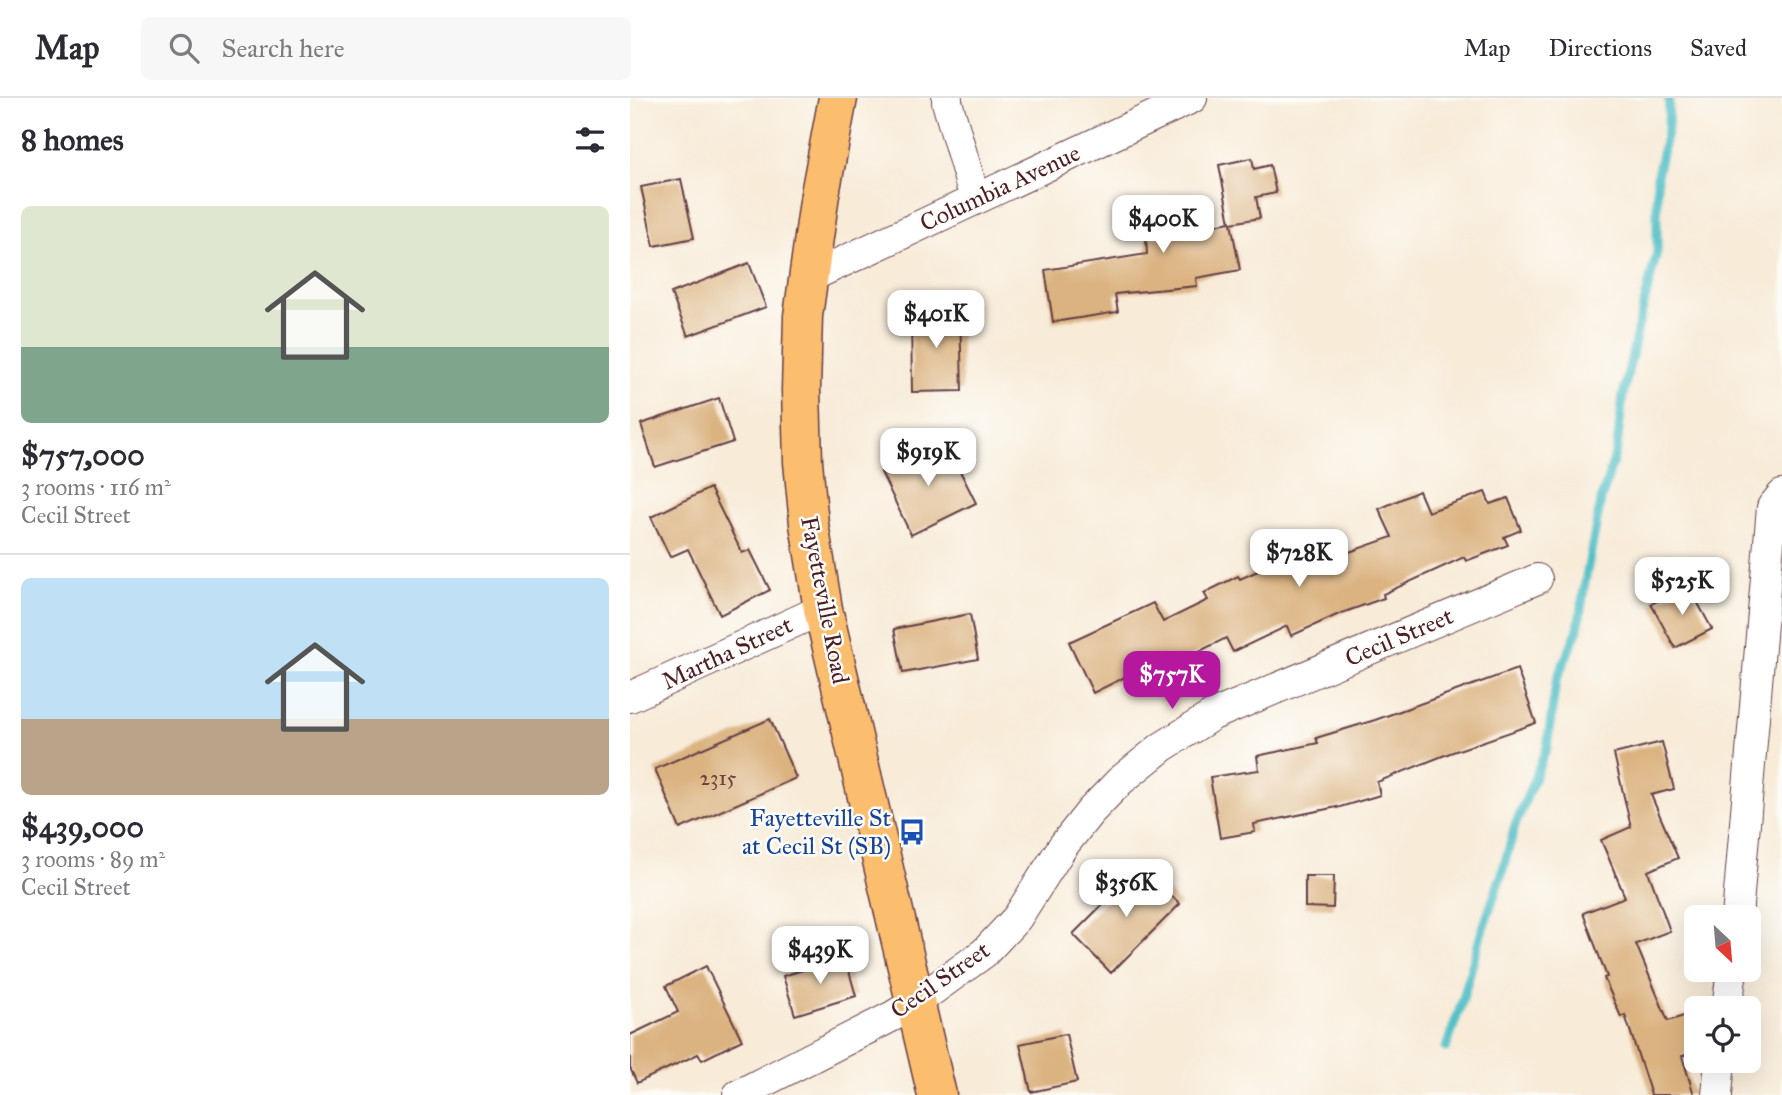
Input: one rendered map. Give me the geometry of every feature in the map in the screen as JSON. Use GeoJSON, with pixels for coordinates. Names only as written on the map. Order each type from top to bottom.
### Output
{"type":"FeatureCollection","features":[{"type":"Feature","properties":{"kind":"main road","name":"Fayetteville Road"},"geometry":{"type":"LineString","coordinates":[[838,98],[820,194],[803,316],[801,390],[808,524],[823,608],[937,1095]]}},
{"type":"Feature","properties":{"kind":"street"},"geometry":{"type":"LineString","coordinates":[[947,98],[975,199]]}},
{"type":"Feature","properties":{"kind":"street","name":"Columbia Avenue"},"geometry":{"type":"LineString","coordinates":[[808,278],[1192,98]]}},
{"type":"Feature","properties":{"kind":"street"},"geometry":{"type":"LineString","coordinates":[[1738,905],[1777,501]]}},
{"type":"Feature","properties":{"kind":"street","name":"Cecil Street"},"geometry":{"type":"LineString","coordinates":[[738,1095],[916,1002],[985,953],[1017,918],[1063,846],[1090,812],[1120,781],[1161,747],[1213,715],[1537,579]]}},
{"type":"Feature","properties":{"kind":"street","name":"Martha Street"},"geometry":{"type":"LineString","coordinates":[[630,697],[823,608]]}},
{"type":"Feature","properties":{"kind":"street"},"geometry":{"type":"LineString","coordinates":[[1717,1095],[1719,1073]]}},
{"type":"Feature","properties":{"kind":"building"},"geometry":{"type":"Polygon","coordinates":[[[1252,158],[1254,169],[1270,165],[1276,193],[1256,197],[1260,218],[1231,223],[1240,270],[1196,278],[1197,286],[1115,294],[1118,312],[1053,322],[1045,270],[1147,254],[1146,238],[1206,232],[1205,227],[1230,222],[1219,165],[1252,158]]]}},
{"type":"Feature","properties":{"kind":"building"},"geometry":{"type":"Polygon","coordinates":[[[681,179],[694,238],[654,246],[641,187],[681,179]]]}},
{"type":"Feature","properties":{"kind":"building"},"geometry":{"type":"Polygon","coordinates":[[[749,263],[766,307],[688,336],[671,293],[749,263]]]}},
{"type":"Feature","properties":{"kind":"building"},"geometry":{"type":"Polygon","coordinates":[[[960,308],[962,391],[912,392],[911,309],[960,308]]]}},
{"type":"Feature","properties":{"kind":"building"},"geometry":{"type":"Polygon","coordinates":[[[719,398],[733,442],[655,467],[641,424],[719,398]]]}},
{"type":"Feature","properties":{"kind":"building"},"geometry":{"type":"Polygon","coordinates":[[[945,441],[976,503],[911,535],[881,472],[945,441]]]}},
{"type":"Feature","properties":{"kind":"building"},"geometry":{"type":"Polygon","coordinates":[[[710,488],[742,553],[750,550],[770,590],[720,615],[688,549],[670,557],[651,517],[710,488]]]}},
{"type":"Feature","properties":{"kind":"building"},"geometry":{"type":"Polygon","coordinates":[[[1419,491],[1428,512],[1485,492],[1490,504],[1508,498],[1521,530],[1504,537],[1508,545],[1466,561],[1464,557],[1383,594],[1384,598],[1339,614],[1291,636],[1287,626],[1233,652],[1226,638],[1154,674],[1149,665],[1093,693],[1069,642],[1153,603],[1163,622],[1208,600],[1204,593],[1238,576],[1240,579],[1298,553],[1304,568],[1392,537],[1379,509],[1419,491]]]}},
{"type":"Feature","properties":{"kind":"building"},"geometry":{"type":"Polygon","coordinates":[[[1688,585],[1712,629],[1675,648],[1651,604],[1688,585]]]}},
{"type":"Feature","properties":{"kind":"building"},"geometry":{"type":"Polygon","coordinates":[[[970,614],[978,659],[903,673],[894,629],[970,614]]]}},
{"type":"Feature","properties":{"kind":"building"},"geometry":{"type":"Polygon","coordinates":[[[1517,669],[1536,723],[1377,782],[1380,795],[1337,808],[1254,824],[1255,832],[1220,838],[1210,777],[1259,770],[1257,756],[1318,743],[1316,738],[1375,720],[1517,669]]]}},
{"type":"Feature","properties":{"kind":"building"},"geometry":{"type":"Polygon","coordinates":[[[770,719],[796,778],[680,829],[655,769],[770,719]]]}},
{"type":"Feature","properties":{"kind":"building"},"geometry":{"type":"Polygon","coordinates":[[[1662,742],[1674,789],[1651,795],[1678,858],[1648,871],[1670,931],[1636,944],[1668,1021],[1684,1016],[1684,1073],[1687,1073],[1694,1095],[1651,1095],[1625,1015],[1621,1017],[1604,978],[1607,977],[1583,913],[1625,897],[1601,840],[1631,827],[1614,754],[1662,742]]]}},
{"type":"Feature","properties":{"kind":"building"},"geometry":{"type":"Polygon","coordinates":[[[1141,866],[1180,904],[1111,973],[1073,934],[1141,866]]]}},
{"type":"Feature","properties":{"kind":"building"},"geometry":{"type":"Polygon","coordinates":[[[1305,876],[1334,876],[1333,908],[1305,907],[1305,876]]]}},
{"type":"Feature","properties":{"kind":"building"},"geometry":{"type":"Polygon","coordinates":[[[845,957],[856,996],[795,1015],[783,976],[845,957]]]}},
{"type":"Feature","properties":{"kind":"building"},"geometry":{"type":"Polygon","coordinates":[[[706,966],[742,1040],[702,1060],[698,1054],[637,1083],[630,1068],[630,1035],[678,1012],[666,986],[706,966]]]}},
{"type":"Feature","properties":{"kind":"building"},"geometry":{"type":"Polygon","coordinates":[[[1066,1034],[1077,1082],[1031,1092],[1020,1044],[1066,1034]]]}},
{"type":"Feature","properties":{"kind":"waterway"},"geometry":{"type":"LineString","coordinates":[[1446,1048],[1515,826],[1547,747],[1556,681],[1578,629],[1601,500],[1617,448],[1623,395],[1657,252],[1657,175],[1668,128],[1669,98]]}},
{"type":"Feature","properties":{"kind":"place","name":"Fayetteville St at Cecil St (SB)"},"geometry":{"type":"Point","coordinates":[912,832]}}]}
